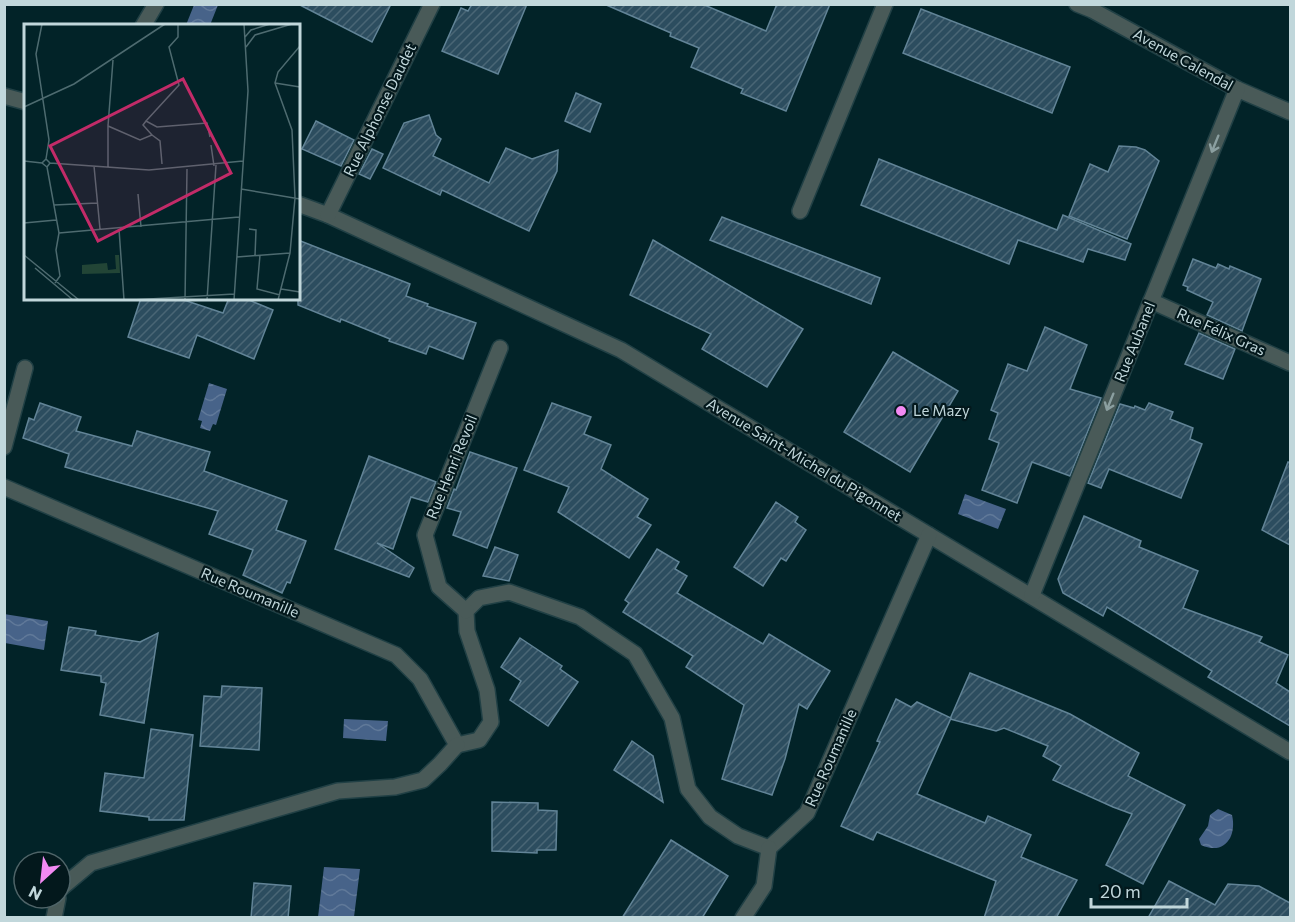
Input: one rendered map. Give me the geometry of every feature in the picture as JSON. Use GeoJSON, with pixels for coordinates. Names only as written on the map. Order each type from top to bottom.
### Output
{"type":"FeatureCollection","features":[{"type":"Feature","properties":{"kind":"street"},"geometry":{"type":"LineString","coordinates":[[144,24],[156,4]]}},
{"type":"Feature","properties":{"kind":"street","name":"Rue Alphonse Daudet"},"geometry":{"type":"LineString","coordinates":[[327,215],[432,4]]}},
{"type":"Feature","properties":{"kind":"street"},"geometry":{"type":"LineString","coordinates":[[800,211],[885,4]]}},
{"type":"Feature","properties":{"kind":"street","name":"Avenue Calendal"},"geometry":{"type":"LineString","coordinates":[[1077,4],[1093,7],[1237,89],[1290,112]]}},
{"type":"Feature","properties":{"kind":"street","name":"Rue Aubanel"},"geometry":{"type":"LineString","coordinates":[[1032,595],[1237,89]]}},
{"type":"Feature","properties":{"kind":"street"},"geometry":{"type":"LineString","coordinates":[[4,96],[24,101]]}},
{"type":"Feature","properties":{"kind":"street","name":"Avenue Saint-Michel du Pigonnet"},"geometry":{"type":"LineString","coordinates":[[300,205],[621,350],[1290,752]]}},
{"type":"Feature","properties":{"kind":"street","name":"Rue Félix Gras"},"geometry":{"type":"LineString","coordinates":[[1151,301],[1290,363]]}},
{"type":"Feature","properties":{"kind":"street","name":"Rue Henri Revoil"},"geometry":{"type":"LineString","coordinates":[[466,610],[439,587],[425,535],[500,348]]}},
{"type":"Feature","properties":{"kind":"street"},"geometry":{"type":"LineString","coordinates":[[4,447],[25,368]]}},
{"type":"Feature","properties":{"kind":"street","name":"Rue Roumanille"},"geometry":{"type":"LineString","coordinates":[[4,487],[396,655],[420,679],[457,745]]}},
{"type":"Feature","properties":{"kind":"street","name":"Rue Roumanille"},"geometry":{"type":"LineString","coordinates":[[769,848],[807,813],[928,535]]}},
{"type":"Feature","properties":{"kind":"street"},"geometry":{"type":"LineString","coordinates":[[72,879],[91,863],[338,791],[395,787],[423,780],[457,745],[479,740],[491,722],[487,690],[467,631],[466,610],[479,598],[510,592],[580,617],[635,654],[672,718],[688,789],[710,817],[738,836],[769,848],[764,886],[743,918]]}},
{"type":"Feature","properties":{"kind":"water"},"geometry":{"type":"Polygon","coordinates":[[[194,5],[218,5],[210,24],[186,24],[194,5]]]}},
{"type":"Feature","properties":{"kind":"water"},"geometry":{"type":"Polygon","coordinates":[[[209,383],[227,389],[216,425],[213,424],[210,431],[200,428],[202,421],[198,420],[209,383]]]}},
{"type":"Feature","properties":{"kind":"water"},"geometry":{"type":"Polygon","coordinates":[[[965,494],[1006,509],[998,529],[958,514],[965,494]]]}},
{"type":"Feature","properties":{"kind":"water"},"geometry":{"type":"Polygon","coordinates":[[[4,614],[48,621],[44,650],[5,643],[4,614]]]}},
{"type":"Feature","properties":{"kind":"water"},"geometry":{"type":"Polygon","coordinates":[[[344,719],[388,721],[386,741],[343,738],[344,719]]]}},
{"type":"Feature","properties":{"kind":"water"},"geometry":{"type":"Polygon","coordinates":[[[1218,809],[1232,815],[1233,830],[1231,837],[1223,846],[1209,848],[1201,845],[1199,839],[1208,826],[1210,815],[1218,809]]]}},
{"type":"Feature","properties":{"kind":"water"},"geometry":{"type":"Polygon","coordinates":[[[324,867],[360,869],[354,917],[318,917],[324,867]]]}},
{"type":"Feature","properties":{"kind":"building"},"geometry":{"type":"Polygon","coordinates":[[[298,4],[391,4],[372,42],[298,4]]]}},
{"type":"Feature","properties":{"kind":"building"},"geometry":{"type":"Polygon","coordinates":[[[472,4],[527,4],[498,74],[442,51],[461,8],[468,11],[472,4]]]}},
{"type":"Feature","properties":{"kind":"building"},"geometry":{"type":"Polygon","coordinates":[[[604,4],[702,4],[766,31],[777,4],[830,4],[786,111],[741,93],[743,89],[691,67],[699,48],[670,36],[671,33],[604,4]]]}},
{"type":"Feature","properties":{"kind":"building"},"geometry":{"type":"Polygon","coordinates":[[[921,9],[1070,67],[1052,113],[903,53],[921,9]]]}},
{"type":"Feature","properties":{"kind":"building"},"geometry":{"type":"Polygon","coordinates":[[[576,93],[601,104],[590,132],[565,121],[576,93]]]}},
{"type":"Feature","properties":{"kind":"building"},"geometry":{"type":"Polygon","coordinates":[[[429,115],[436,135],[441,139],[433,156],[489,183],[506,148],[532,159],[558,150],[557,171],[529,231],[442,190],[440,195],[383,168],[404,123],[429,115]]]}},
{"type":"Feature","properties":{"kind":"building"},"geometry":{"type":"Polygon","coordinates":[[[316,121],[354,140],[341,166],[302,149],[316,121]]]}},
{"type":"Feature","properties":{"kind":"building"},"geometry":{"type":"Polygon","coordinates":[[[1119,146],[1145,150],[1159,161],[1127,239],[1069,216],[1090,164],[1108,172],[1119,146]]]}},
{"type":"Feature","properties":{"kind":"building"},"geometry":{"type":"Polygon","coordinates":[[[372,149],[383,154],[370,179],[359,174],[372,149]]]}},
{"type":"Feature","properties":{"kind":"building"},"geometry":{"type":"Polygon","coordinates":[[[879,159],[1057,230],[1063,215],[1131,244],[1125,260],[1088,249],[1083,262],[1018,240],[1009,264],[861,205],[879,159]]]}},
{"type":"Feature","properties":{"kind":"building"},"geometry":{"type":"Polygon","coordinates":[[[722,217],[880,278],[871,304],[710,240],[722,217]]]}},
{"type":"Feature","properties":{"kind":"building"},"geometry":{"type":"Polygon","coordinates":[[[653,240],[803,329],[767,387],[702,349],[711,334],[630,295],[653,240]]]}},
{"type":"Feature","properties":{"kind":"building"},"geometry":{"type":"Polygon","coordinates":[[[300,241],[410,284],[406,296],[476,323],[463,359],[429,346],[426,354],[389,341],[390,339],[341,319],[340,322],[298,305],[298,300],[300,300],[300,241]]]}},
{"type":"Feature","properties":{"kind":"building"},"geometry":{"type":"Polygon","coordinates":[[[1193,259],[1216,268],[1218,264],[1229,269],[1230,266],[1261,279],[1242,331],[1207,315],[1213,302],[1187,290],[1188,287],[1183,285],[1193,259]]]}},
{"type":"Feature","properties":{"kind":"building"},"geometry":{"type":"Polygon","coordinates":[[[140,300],[184,300],[223,313],[228,300],[249,300],[273,310],[254,359],[197,335],[189,358],[128,337],[140,300]]]}},
{"type":"Feature","properties":{"kind":"building"},"geometry":{"type":"Polygon","coordinates":[[[1045,327],[1087,345],[1070,389],[1101,398],[1070,476],[1032,462],[1017,503],[982,490],[999,443],[989,439],[998,413],[991,410],[1008,364],[1027,371],[1045,327]]]}},
{"type":"Feature","properties":{"kind":"building"},"geometry":{"type":"Polygon","coordinates":[[[1199,333],[1235,349],[1223,379],[1185,364],[1199,333]]]}},
{"type":"Feature","properties":{"kind":"building","name":"Le Mazy"},"geometry":{"type":"Polygon","coordinates":[[[893,352],[958,391],[910,472],[844,432],[893,352]]]}},
{"type":"Feature","properties":{"kind":"building"},"geometry":{"type":"Polygon","coordinates":[[[40,403],[81,417],[76,431],[132,446],[137,431],[210,452],[204,471],[287,501],[276,530],[306,541],[290,583],[287,582],[282,593],[243,575],[253,550],[209,534],[218,511],[65,467],[69,454],[23,438],[29,418],[34,420],[40,403]]]}},
{"type":"Feature","properties":{"kind":"building"},"geometry":{"type":"Polygon","coordinates":[[[552,403],[591,417],[584,434],[611,445],[601,469],[648,499],[637,517],[651,525],[629,558],[558,512],[569,487],[524,470],[552,403]]]}},
{"type":"Feature","properties":{"kind":"building"},"geometry":{"type":"Polygon","coordinates":[[[1149,403],[1173,412],[1170,419],[1193,428],[1190,439],[1202,444],[1181,498],[1109,469],[1101,488],[1088,483],[1120,404],[1145,410],[1149,403]]]}},
{"type":"Feature","properties":{"kind":"building"},"geometry":{"type":"Polygon","coordinates":[[[470,452],[517,468],[487,548],[453,535],[461,512],[447,508],[470,452]]]}},
{"type":"Feature","properties":{"kind":"building"},"geometry":{"type":"Polygon","coordinates":[[[369,456],[436,482],[428,502],[411,497],[393,549],[377,543],[414,568],[409,577],[335,549],[369,456]]]}},
{"type":"Feature","properties":{"kind":"building"},"geometry":{"type":"Polygon","coordinates":[[[1288,462],[1290,463],[1290,545],[1262,530],[1288,462]]]}},
{"type":"Feature","properties":{"kind":"building"},"geometry":{"type":"Polygon","coordinates":[[[776,502],[798,517],[795,522],[806,530],[786,561],[781,558],[763,586],[734,567],[776,502]]]}},
{"type":"Feature","properties":{"kind":"building"},"geometry":{"type":"Polygon","coordinates":[[[1084,516],[1141,541],[1139,547],[1198,571],[1183,608],[1262,637],[1259,642],[1288,655],[1276,683],[1290,692],[1290,726],[1208,677],[1212,671],[1107,607],[1103,616],[1063,593],[1058,579],[1084,516]]]}},
{"type":"Feature","properties":{"kind":"building"},"geometry":{"type":"Polygon","coordinates":[[[495,547],[518,555],[509,581],[483,576],[495,547]]]}},
{"type":"Feature","properties":{"kind":"building"},"geometry":{"type":"Polygon","coordinates":[[[657,549],[679,562],[675,569],[687,576],[677,593],[763,644],[769,634],[830,671],[807,709],[799,704],[785,759],[772,795],[722,779],[744,705],[686,667],[693,656],[623,612],[629,603],[625,600],[657,549]]]}},
{"type":"Feature","properties":{"kind":"building"},"geometry":{"type":"Polygon","coordinates":[[[69,627],[96,631],[95,635],[140,642],[158,633],[144,723],[100,715],[106,683],[101,682],[101,676],[61,670],[69,627]]]}},
{"type":"Feature","properties":{"kind":"building"},"geometry":{"type":"Polygon","coordinates":[[[520,638],[562,666],[560,669],[578,682],[548,726],[510,700],[521,681],[501,667],[520,638]]]}},
{"type":"Feature","properties":{"kind":"building"},"geometry":{"type":"Polygon","coordinates":[[[970,673],[1070,714],[1139,753],[1128,776],[1185,805],[1143,884],[1106,865],[1132,814],[1053,780],[1061,766],[1043,756],[1048,746],[1004,728],[996,731],[950,719],[970,673]]]}},
{"type":"Feature","properties":{"kind":"building"},"geometry":{"type":"Polygon","coordinates":[[[222,686],[262,688],[259,750],[200,746],[204,696],[221,697],[222,686]]]}},
{"type":"Feature","properties":{"kind":"building"},"geometry":{"type":"Polygon","coordinates":[[[896,699],[911,707],[917,702],[951,718],[917,794],[985,823],[988,816],[1031,835],[1021,857],[1077,880],[1056,918],[984,918],[996,881],[877,832],[873,840],[841,826],[880,742],[877,741],[896,699]]]}},
{"type":"Feature","properties":{"kind":"building"},"geometry":{"type":"Polygon","coordinates":[[[151,729],[193,735],[184,820],[149,820],[149,817],[100,811],[105,773],[144,778],[151,729]]]}},
{"type":"Feature","properties":{"kind":"building"},"geometry":{"type":"Polygon","coordinates":[[[632,741],[653,756],[663,802],[614,770],[632,741]]]}},
{"type":"Feature","properties":{"kind":"building"},"geometry":{"type":"Polygon","coordinates":[[[492,802],[538,803],[538,810],[557,811],[556,850],[537,850],[537,853],[492,851],[492,802]]]}},
{"type":"Feature","properties":{"kind":"building"},"geometry":{"type":"Polygon","coordinates":[[[671,840],[728,876],[702,918],[622,918],[671,840]]]}},
{"type":"Feature","properties":{"kind":"building"},"geometry":{"type":"Polygon","coordinates":[[[1169,881],[1215,905],[1228,884],[1259,886],[1290,903],[1290,918],[1148,918],[1169,881]]]}},
{"type":"Feature","properties":{"kind":"building"},"geometry":{"type":"Polygon","coordinates":[[[254,883],[291,886],[288,918],[251,918],[254,883]]]}},
{"type":"Feature","properties":{"kind":"place","name":"Le Mazy"},"geometry":{"type":"Point","coordinates":[901,411]}}]}
